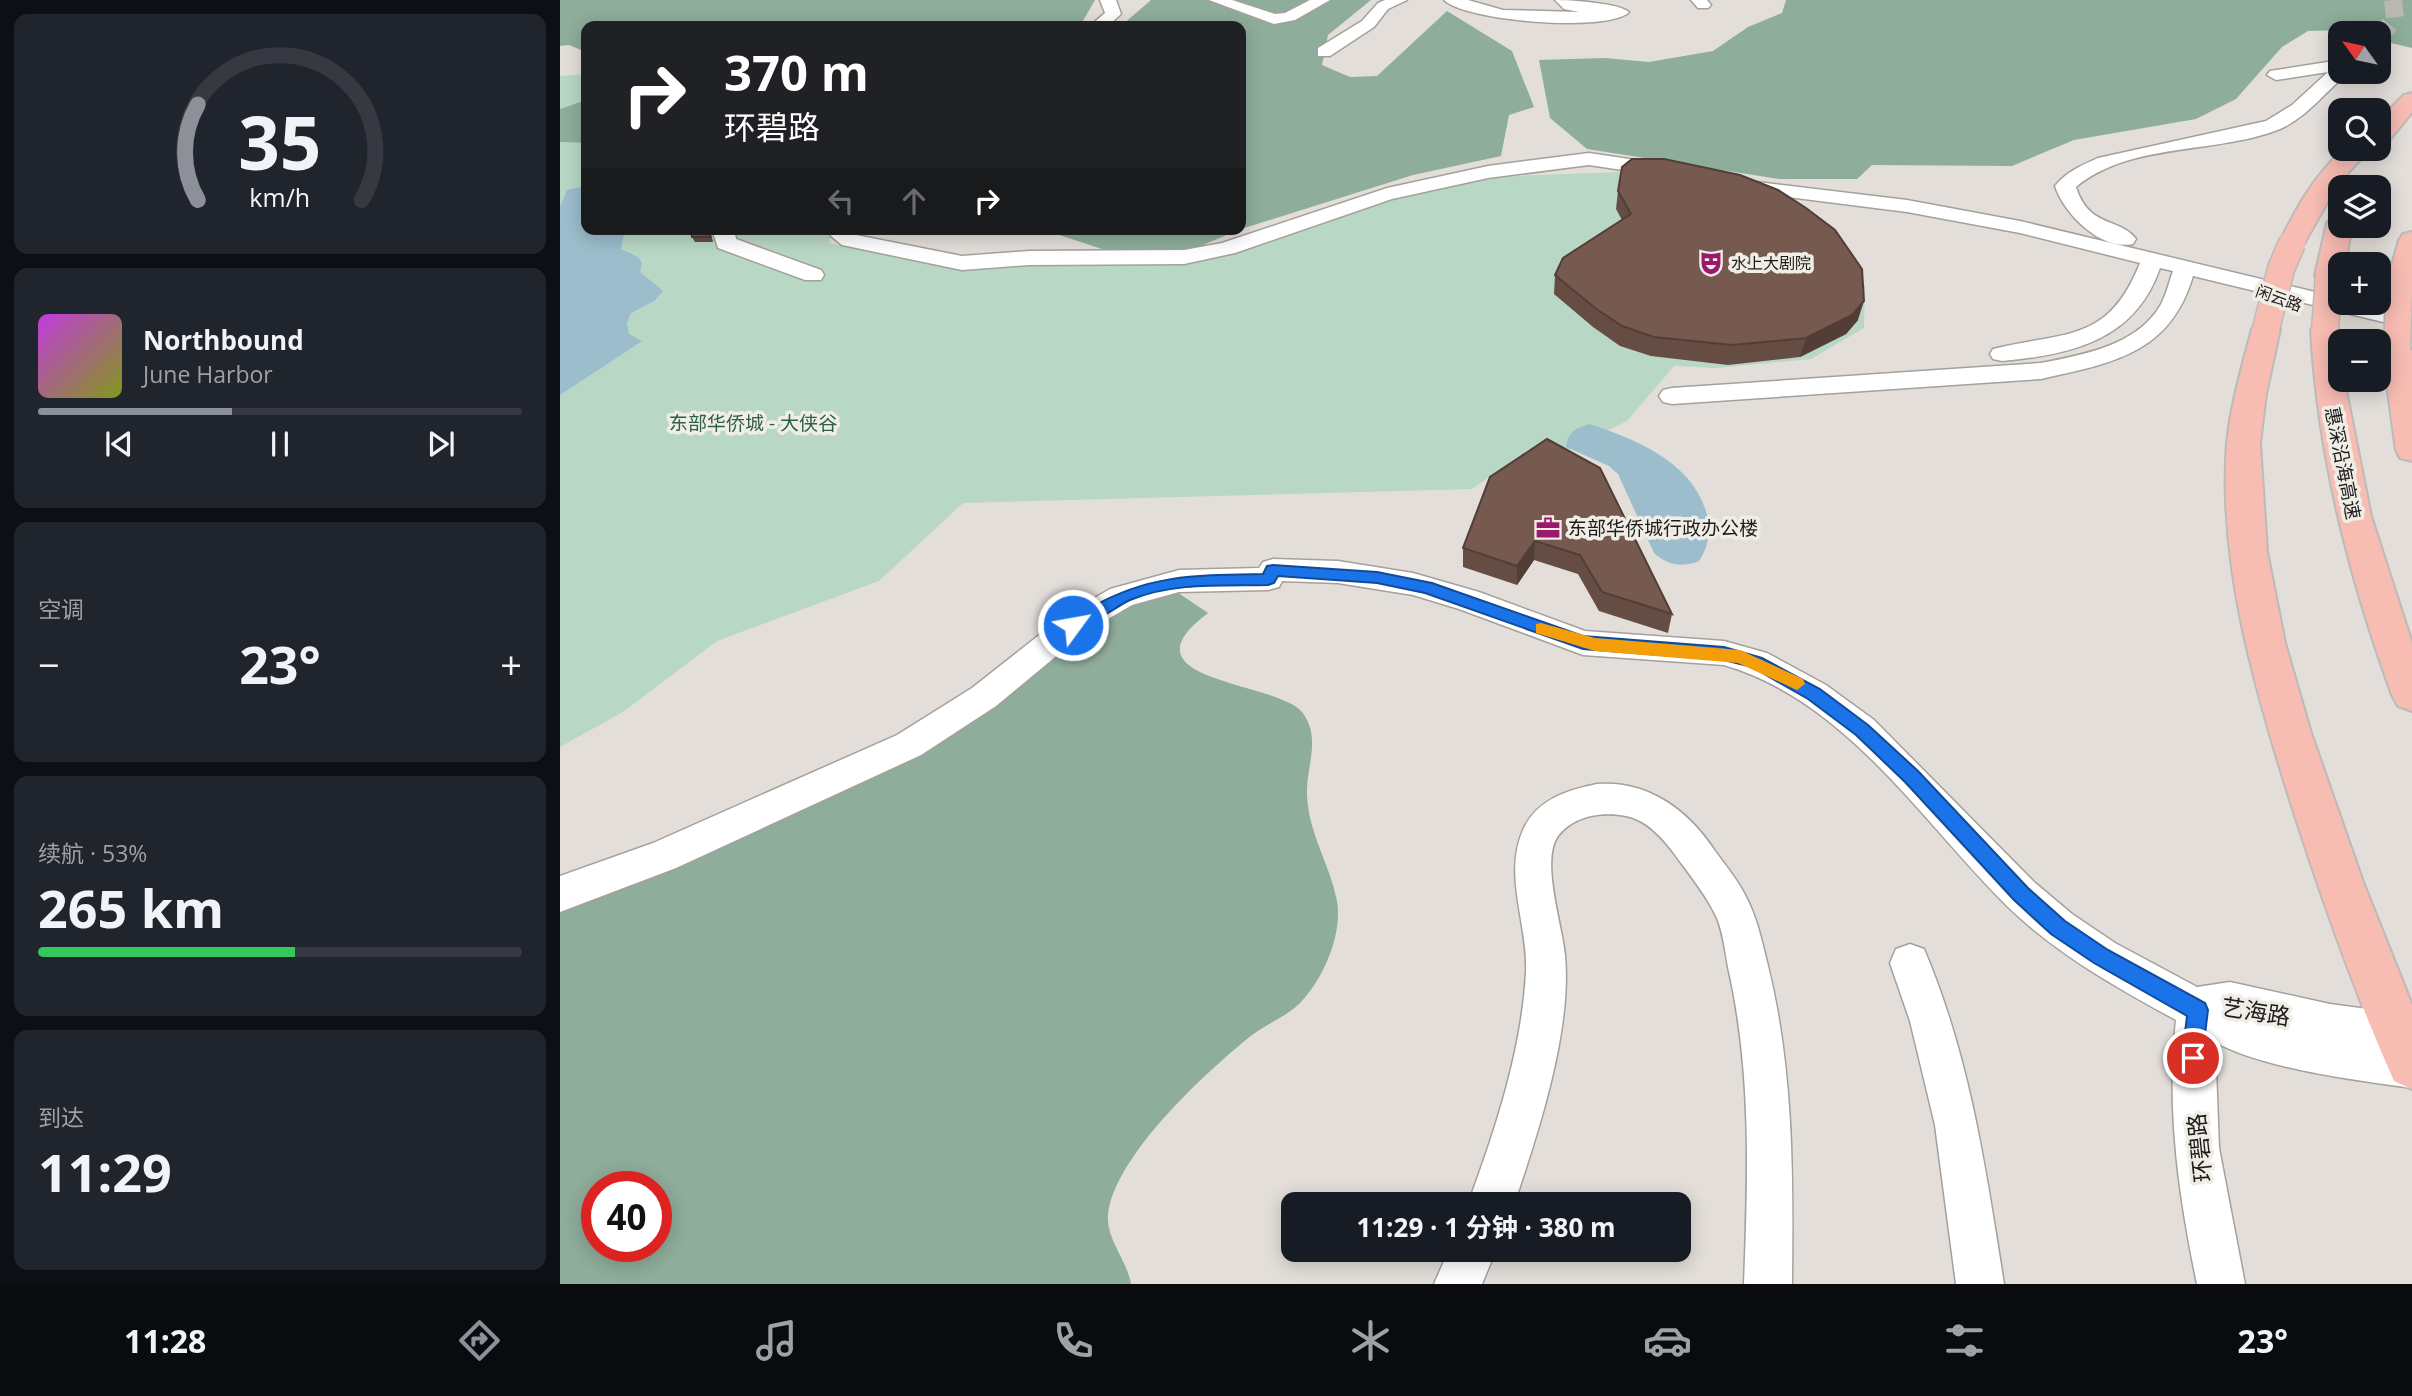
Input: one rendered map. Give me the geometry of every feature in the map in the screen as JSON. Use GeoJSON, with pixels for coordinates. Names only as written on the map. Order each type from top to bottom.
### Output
{"type":"FeatureCollection","features":[{"type":"Feature","properties":{"kind":"highway"},"geometry":{"type":"LineString","coordinates":[[2391,122],[2412,100]]}},
{"type":"Feature","properties":{"kind":"highway"},"geometry":{"type":"LineString","coordinates":[[2345,161],[2334,172],[2310,206],[2279,276],[2248,406],[2243,457],[2247,536],[2261,625],[2304,776],[2366,957],[2409,1050]]}},
{"type":"Feature","properties":{"kind":"highway"},"geometry":{"type":"LineString","coordinates":[[2412,240],[2397,300],[2405,343],[2412,450]]}},
{"type":"Feature","properties":{"kind":"highway","name":"惠深沿海高速"},"geometry":{"type":"LineString","coordinates":[[2328,315],[2325,330],[2336,440],[2355,526],[2384,622],[2412,695]]}},
{"type":"Feature","properties":{"kind":"street"},"geometry":{"type":"LineString","coordinates":[[1105,21],[1114,14],[1108,0]]}},
{"type":"Feature","properties":{"kind":"street"},"geometry":{"type":"LineString","coordinates":[[1217,0],[1274,19],[1289,17],[1322,0]]}},
{"type":"Feature","properties":{"kind":"street"},"geometry":{"type":"LineString","coordinates":[[1244,10],[1270,7],[1286,0]]}},
{"type":"Feature","properties":{"kind":"street"},"geometry":{"type":"LineString","coordinates":[[1324,52],[1368,24],[1384,6],[1399,0]]}},
{"type":"Feature","properties":{"kind":"street"},"geometry":{"type":"LineString","coordinates":[[1452,0],[1502,15],[1602,17],[1622,12],[1569,6],[1563,0]]}},
{"type":"Feature","properties":{"kind":"street"},"geometry":{"type":"LineString","coordinates":[[2276,75],[2328,67]]}},
{"type":"Feature","properties":{"kind":"street"},"geometry":{"type":"LineString","coordinates":[[2328,81],[2277,124],[2251,132],[2095,164],[2074,176],[2066,186],[2069,204],[2086,219],[2141,245],[2328,283]]}},
{"type":"Feature","properties":{"kind":"street"},"geometry":{"type":"LineString","coordinates":[[842,235],[850,240],[962,263],[1029,258],[1184,257],[1227,248],[1387,194],[1488,172],[1589,159],[1640,164],[1688,176]]}},
{"type":"Feature","properties":{"kind":"street","name":"闲云路"},"geometry":{"type":"LineString","coordinates":[[1716,182],[1954,214],[2412,322]]}},
{"type":"Feature","properties":{"kind":"street"},"geometry":{"type":"LineString","coordinates":[[724,235],[726,243],[813,275]]}},
{"type":"Feature","properties":{"kind":"street"},"geometry":{"type":"LineString","coordinates":[[2152,260],[2136,299],[2110,322],[2092,333],[2025,352],[1670,389],[2041,371],[2119,350],[2157,322],[2169,309],[2185,268]]}},
{"type":"Feature","properties":{"kind":"street","name":"闲云路"},"geometry":{"type":"LineString","coordinates":[[2227,279],[2405,343]]}},
{"type":"Feature","properties":{"kind":"street","name":"艺海路"},"geometry":{"type":"LineString","coordinates":[[560,894],[663,856],[857,771],[909,745],[984,697],[1073,625],[1121,597],[1150,587],[1179,582],[1268,579],[1273,570],[1338,572],[1395,580],[1442,591],[1583,643],[1724,653],[1756,662],[1814,694],[1862,730],[1911,777],[2021,894],[2058,927],[2101,957],[2240,1033],[2342,1057],[2409,1050]]}},
{"type":"Feature","properties":{"kind":"street"},"geometry":{"type":"LineString","coordinates":[[1494,1192],[1531,1061],[1546,975],[1547,947],[1532,849],[1541,830],[1552,817],[1585,801],[1612,798],[1635,801],[1659,813],[1688,841],[1732,909],[1748,965],[1763,1027],[1768,1092],[1768,1284]]}},
{"type":"Feature","properties":{"kind":"street"},"geometry":{"type":"LineString","coordinates":[[1910,962],[1931,1021],[1956,1125],[1980,1284]]}},
{"type":"Feature","properties":{"kind":"street","name":"环碧路"},"geometry":{"type":"LineString","coordinates":[[2197,1010],[2193,1042],[2196,1128],[2203,1191],[2221,1284]]}},
{"type":"Feature","properties":{"kind":"street"},"geometry":{"type":"LineString","coordinates":[[1458,1284],[1468,1262]]}},
{"type":"Feature","properties":{"kind":"green space"},"geometry":{"type":"Polygon","coordinates":[[[560,0],[1095,0],[1083,21],[581,21],[581,50],[569,45],[560,46],[560,0]]]}},
{"type":"Feature","properties":{"kind":"green space"},"geometry":{"type":"Polygon","coordinates":[[[1151,0],[1371,0],[1328,35],[1322,65],[1350,77],[1377,76],[1447,11],[1512,51],[1534,107],[1509,115],[1501,156],[1413,175],[1246,227],[1246,21],[1127,21],[1151,0]]]}},
{"type":"Feature","properties":{"kind":"green space"},"geometry":{"type":"Polygon","coordinates":[[[1786,0],[2412,0],[2412,48],[2391,43],[2391,21],[2328,21],[2328,30],[2308,31],[2282,47],[2236,99],[2196,119],[2074,140],[2012,166],[1872,165],[1857,179],[1779,179],[1587,149],[1550,118],[1539,60],[1605,58],[1649,62],[1713,51],[1748,27],[1782,13],[1786,0]]]}},
{"type":"Feature","properties":{"kind":"green space"},"geometry":{"type":"Polygon","coordinates":[[[581,74],[581,102],[560,109],[560,76],[581,74]]]}},
{"type":"Feature","properties":{"kind":"green space"},"geometry":{"type":"Polygon","coordinates":[[[581,102],[581,143],[560,142],[560,109],[581,102]]]}},
{"type":"Feature","properties":{"kind":"green space","name":"东部华侨城 - 大侠谷"},"geometry":{"type":"Polygon","coordinates":[[[560,142],[581,143],[581,235],[830,235],[829,243],[951,268],[992,263],[1207,258],[1403,194],[1485,177],[1646,171],[1842,252],[1865,286],[1864,328],[1811,359],[1716,368],[1674,366],[1627,421],[1566,451],[1520,455],[1472,489],[963,503],[879,581],[717,641],[623,712],[560,747],[560,142]]]}},
{"type":"Feature","properties":{"kind":"green space"},"geometry":{"type":"Polygon","coordinates":[[[1059,235],[1227,235],[1191,250],[1108,251],[1059,235]]]}},
{"type":"Feature","properties":{"kind":"green space"},"geometry":{"type":"Polygon","coordinates":[[[1174,590],[1208,613],[1185,636],[1180,653],[1191,666],[1211,677],[1287,702],[1302,712],[1308,722],[1312,742],[1307,784],[1308,808],[1334,887],[1338,914],[1329,956],[1316,982],[1300,1003],[1253,1034],[1185,1095],[1143,1143],[1126,1168],[1114,1192],[1108,1224],[1131,1284],[560,1284],[560,904],[892,764],[1090,626],[1133,602],[1174,590]]]}},
{"type":"Feature","properties":{"kind":"water"},"geometry":{"type":"Polygon","coordinates":[[[581,187],[581,235],[624,235],[621,249],[638,257],[642,263],[640,272],[663,291],[654,301],[631,313],[627,323],[629,334],[642,341],[560,395],[560,207],[567,190],[581,187]]]}},
{"type":"Feature","properties":{"kind":"water"},"geometry":{"type":"Polygon","coordinates":[[[1589,424],[1644,446],[1676,467],[1690,481],[1700,497],[1709,528],[1705,551],[1699,561],[1675,564],[1654,553],[1618,474],[1609,466],[1566,447],[1573,432],[1589,424]]]}},
{"type":"Feature","properties":{"kind":"building","name":"水上大剧院"},"geometry":{"type":"Polygon","coordinates":[[[1632,159],[1664,159],[1740,175],[1778,190],[1835,230],[1862,269],[1864,301],[1852,315],[1806,338],[1732,345],[1654,337],[1622,326],[1555,275],[1563,258],[1631,214],[1618,191],[1622,167],[1632,159]]]}},
{"type":"Feature","properties":{"kind":"building"},"geometry":{"type":"Polygon","coordinates":[[[692,235],[710,237],[692,237],[692,235]]]}},
{"type":"Feature","properties":{"kind":"building","name":"东部华侨城行政办公楼"},"geometry":{"type":"Polygon","coordinates":[[[1547,439],[1600,468],[1672,614],[1602,592],[1580,555],[1535,541],[1517,566],[1463,548],[1490,477],[1547,439]]]}},
{"type":"Feature","properties":{"kind":"tunnel"},"geometry":{"type":"LineString","coordinates":[[2391,23],[2395,18],[2393,0]]}},
{"type":"Feature","properties":{"kind":"slow traffic"},"geometry":{"type":"LineString","coordinates":[[1541,629],[1595,645],[1724,653],[1756,662],[1797,684]]}},
{"type":"Feature","properties":{"kind":"place","name":"水上大剧院"},"geometry":{"type":"Point","coordinates":[1711,263]}},
{"type":"Feature","properties":{"kind":"place","name":"东部华侨城行政办公楼"},"geometry":{"type":"Point","coordinates":[1548,528]}},
{"type":"Feature","properties":{"kind":"route"},"geometry":{"type":"LineString","coordinates":[[1073,625],[1121,597],[1150,587],[1179,582],[1268,579],[1273,570],[1318,571],[1377,577],[1427,587],[1583,643],[1724,653],[1756,662],[1814,694],[1862,730],[1911,777],[2021,894],[2058,927],[2101,957],[2197,1010],[2193,1058]]}}]}
